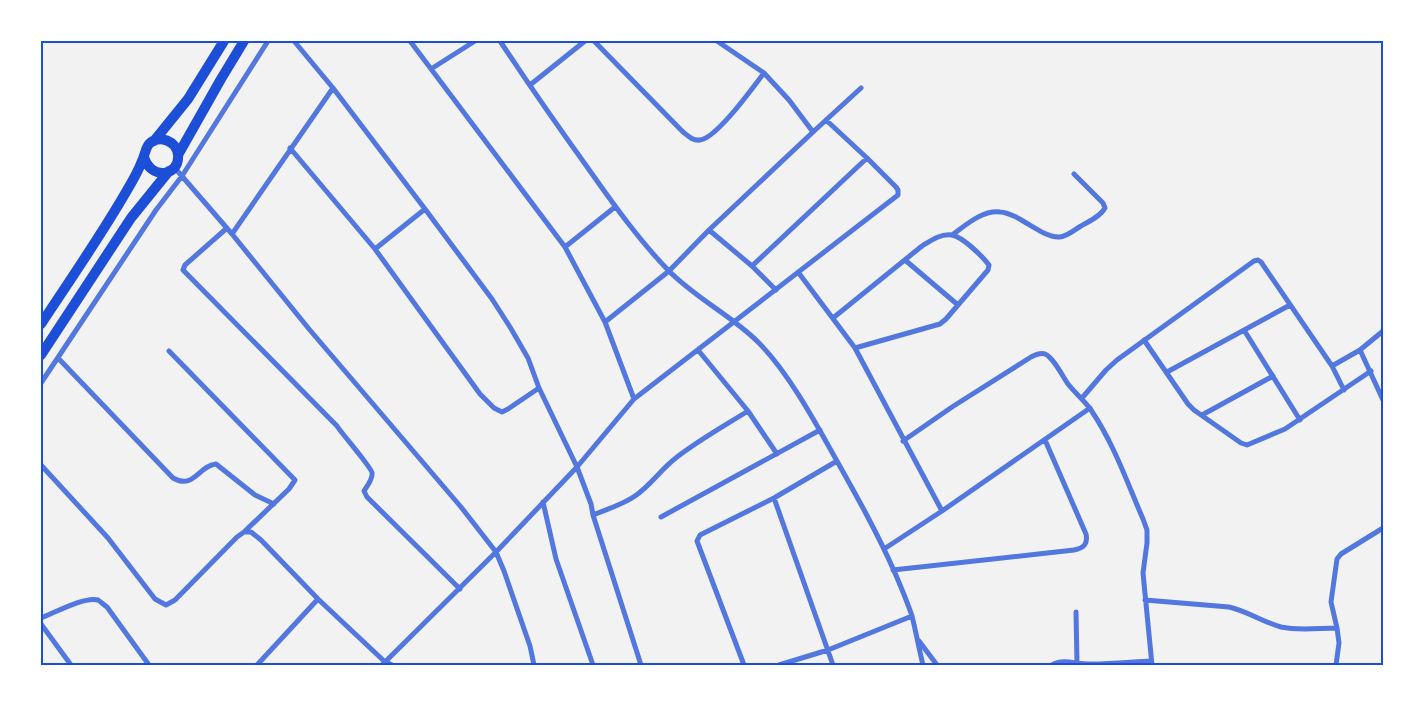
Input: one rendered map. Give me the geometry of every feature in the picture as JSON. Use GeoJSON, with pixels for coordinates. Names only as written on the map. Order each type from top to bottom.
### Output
{"type":"FeatureCollection","features":[{"type":"Feature","properties":{"kind":"main road"},"geometry":{"type":"LineString","coordinates":[[154,141],[185,104],[224,41]]}},
{"type":"Feature","properties":{"kind":"main road"},"geometry":{"type":"LineString","coordinates":[[178,155],[244,41]]}},
{"type":"Feature","properties":{"kind":"main road"},"geometry":{"type":"LineString","coordinates":[[41,324],[116,210],[131,184],[148,145],[160,139],[173,143],[177,149],[177,162],[131,218],[41,355]]}},
{"type":"Feature","properties":{"kind":"main road"},"geometry":{"type":"LineString","coordinates":[[144,157],[150,169],[156,172],[162,173],[171,169]]}},
{"type":"Feature","properties":{"kind":"street"},"geometry":{"type":"LineString","coordinates":[[41,383],[156,210],[182,176],[268,41]]}},
{"type":"Feature","properties":{"kind":"street"},"geometry":{"type":"LineString","coordinates":[[294,41],[333,88],[492,298],[528,358],[539,388],[577,467],[591,504],[641,665]]}},
{"type":"Feature","properties":{"kind":"street"},"geometry":{"type":"LineString","coordinates":[[410,41],[565,247],[605,322],[634,400]]}},
{"type":"Feature","properties":{"kind":"street"},"geometry":{"type":"LineString","coordinates":[[431,69],[475,41]]}},
{"type":"Feature","properties":{"kind":"street"},"geometry":{"type":"LineString","coordinates":[[500,41],[615,207],[669,271],[734,321],[773,358],[820,430],[884,549],[912,616],[923,665]]}},
{"type":"Feature","properties":{"kind":"street"},"geometry":{"type":"LineString","coordinates":[[530,84],[585,41]]}},
{"type":"Feature","properties":{"kind":"street"},"geometry":{"type":"LineString","coordinates":[[594,41],[683,132],[691,138],[699,140],[708,137],[729,117],[764,73]]}},
{"type":"Feature","properties":{"kind":"street"},"geometry":{"type":"LineString","coordinates":[[717,41],[764,73],[789,100],[813,132]]}},
{"type":"Feature","properties":{"kind":"street"},"geometry":{"type":"LineString","coordinates":[[232,234],[333,88]]}},
{"type":"Feature","properties":{"kind":"street"},"geometry":{"type":"LineString","coordinates":[[605,322],[669,271],[709,230],[861,88]]}},
{"type":"Feature","properties":{"kind":"street"},"geometry":{"type":"LineString","coordinates":[[383,663],[496,552],[577,467],[634,400],[898,195],[896,187],[826,120]]}},
{"type":"Feature","properties":{"kind":"street"},"geometry":{"type":"LineString","coordinates":[[290,148],[375,249],[480,394],[494,408],[502,412],[539,388]]}},
{"type":"Feature","properties":{"kind":"street"},"geometry":{"type":"LineString","coordinates":[[752,266],[867,158]]}},
{"type":"Feature","properties":{"kind":"street"},"geometry":{"type":"LineString","coordinates":[[171,169],[182,176],[232,234],[316,337],[461,507],[496,552],[530,646],[534,665]]}},
{"type":"Feature","properties":{"kind":"street"},"geometry":{"type":"LineString","coordinates":[[832,318],[932,239],[952,235],[981,216],[991,212],[1010,214],[1050,236],[1066,235],[1097,216],[1105,208],[1103,203],[1074,174]]}},
{"type":"Feature","properties":{"kind":"street"},"geometry":{"type":"LineString","coordinates":[[565,247],[615,207]]}},
{"type":"Feature","properties":{"kind":"street"},"geometry":{"type":"LineString","coordinates":[[375,249],[425,209]]}},
{"type":"Feature","properties":{"kind":"street"},"geometry":{"type":"LineString","coordinates":[[226,228],[185,265],[183,270],[336,426],[354,450],[368,464],[372,472],[372,478],[364,491],[367,497],[460,589]]}},
{"type":"Feature","properties":{"kind":"street"},"geometry":{"type":"LineString","coordinates":[[709,230],[752,266],[776,290]]}},
{"type":"Feature","properties":{"kind":"street"},"geometry":{"type":"LineString","coordinates":[[855,348],[940,324],[958,305],[988,270],[989,265],[968,244],[952,235]]}},
{"type":"Feature","properties":{"kind":"street"},"geometry":{"type":"LineString","coordinates":[[904,260],[958,305]]}},
{"type":"Feature","properties":{"kind":"street"},"geometry":{"type":"LineString","coordinates":[[1082,398],[1106,370],[1144,340],[1258,260],[1332,366],[1344,390]]}},
{"type":"Feature","properties":{"kind":"street"},"geometry":{"type":"LineString","coordinates":[[798,272],[855,348],[942,511]]}},
{"type":"Feature","properties":{"kind":"street"},"geometry":{"type":"LineString","coordinates":[[1166,372],[1290,305]]}},
{"type":"Feature","properties":{"kind":"street"},"geometry":{"type":"LineString","coordinates":[[1244,330],[1300,420]]}},
{"type":"Feature","properties":{"kind":"street"},"geometry":{"type":"LineString","coordinates":[[1332,366],[1380,337],[1383,331]]}},
{"type":"Feature","properties":{"kind":"street"},"geometry":{"type":"LineString","coordinates":[[1144,340],[1188,404],[1247,446],[1286,429],[1370,371]]}},
{"type":"Feature","properties":{"kind":"street"},"geometry":{"type":"LineString","coordinates":[[698,350],[748,411],[777,454]]}},
{"type":"Feature","properties":{"kind":"street"},"geometry":{"type":"LineString","coordinates":[[1360,350],[1383,400]]}},
{"type":"Feature","properties":{"kind":"street"},"geometry":{"type":"LineString","coordinates":[[41,465],[108,538],[155,599],[166,605],[175,600],[289,489],[295,480],[169,351]]}},
{"type":"Feature","properties":{"kind":"street"},"geometry":{"type":"LineString","coordinates":[[904,441],[960,402],[1039,353],[1046,354],[1050,358],[1067,382],[1090,408],[1116,454],[1147,530],[1143,573],[1151,663],[1088,665],[1064,662],[1052,665]]}},
{"type":"Feature","properties":{"kind":"street"},"geometry":{"type":"LineString","coordinates":[[58,358],[173,478],[182,482],[189,481],[210,464],[216,464],[255,495],[274,504]]}},
{"type":"Feature","properties":{"kind":"street"},"geometry":{"type":"LineString","coordinates":[[1202,415],[1273,376]]}},
{"type":"Feature","properties":{"kind":"street"},"geometry":{"type":"LineString","coordinates":[[884,549],[1090,408]]}},
{"type":"Feature","properties":{"kind":"street"},"geometry":{"type":"LineString","coordinates":[[593,515],[636,496],[677,457],[748,411]]}},
{"type":"Feature","properties":{"kind":"street"},"geometry":{"type":"LineString","coordinates":[[661,517],[820,430]]}},
{"type":"Feature","properties":{"kind":"street"},"geometry":{"type":"LineString","coordinates":[[893,570],[1074,550],[1081,549],[1086,545],[1086,534],[1045,440]]}},
{"type":"Feature","properties":{"kind":"street"},"geometry":{"type":"LineString","coordinates":[[744,665],[697,541],[700,535],[774,498],[837,461]]}},
{"type":"Feature","properties":{"kind":"street"},"geometry":{"type":"LineString","coordinates":[[774,498],[833,665]]}},
{"type":"Feature","properties":{"kind":"street"},"geometry":{"type":"LineString","coordinates":[[543,502],[556,559],[592,665]]}},
{"type":"Feature","properties":{"kind":"street"},"geometry":{"type":"LineString","coordinates":[[1336,665],[1339,643],[1331,602],[1337,559],[1383,528]]}},
{"type":"Feature","properties":{"kind":"street"},"geometry":{"type":"LineString","coordinates":[[244,532],[251,532],[257,535],[383,663],[392,665]]}},
{"type":"Feature","properties":{"kind":"street"},"geometry":{"type":"LineString","coordinates":[[257,665],[318,598]]}},
{"type":"Feature","properties":{"kind":"street"},"geometry":{"type":"LineString","coordinates":[[1145,600],[1229,607],[1280,627],[1292,629],[1337,628]]}},
{"type":"Feature","properties":{"kind":"street"},"geometry":{"type":"LineString","coordinates":[[41,618],[82,601],[99,601],[107,608],[149,665]]}},
{"type":"Feature","properties":{"kind":"street"},"geometry":{"type":"LineString","coordinates":[[1076,612],[1077,663]]}},
{"type":"Feature","properties":{"kind":"street"},"geometry":{"type":"LineString","coordinates":[[779,665],[828,650],[912,616]]}},
{"type":"Feature","properties":{"kind":"street"},"geometry":{"type":"LineString","coordinates":[[41,624],[71,665]]}},
{"type":"Feature","properties":{"kind":"street"},"geometry":{"type":"LineString","coordinates":[[917,639],[937,665]]}}]}
